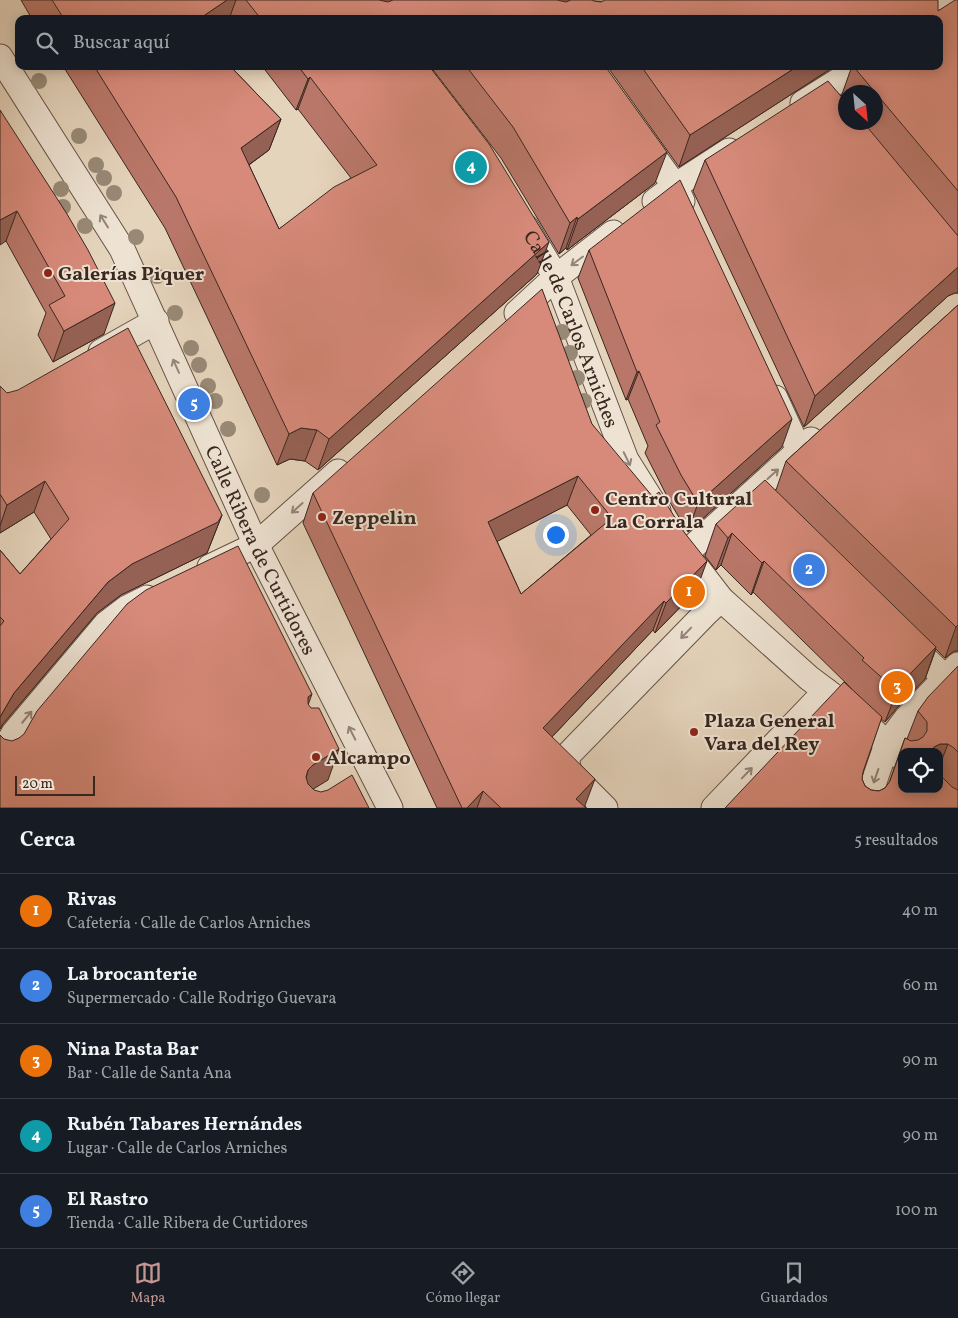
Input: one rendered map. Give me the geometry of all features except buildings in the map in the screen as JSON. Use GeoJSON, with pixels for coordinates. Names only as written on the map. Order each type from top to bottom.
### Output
{"type":"FeatureCollection","features":[{"type":"Feature","properties":{"kind":"street","name":"Calle Ribera de Curtidores"},"geometry":{"type":"LineString","coordinates":[[0,57],[122,249],[363,775],[390,808]]}},
{"type":"Feature","properties":{"kind":"street"},"geometry":{"type":"LineString","coordinates":[[787,113],[826,100],[858,70]]}},
{"type":"Feature","properties":{"kind":"street"},"geometry":{"type":"LineString","coordinates":[[629,122],[675,186],[691,221]]}},
{"type":"Feature","properties":{"kind":"street"},"geometry":{"type":"LineString","coordinates":[[502,325],[556,277],[675,186],[747,139]]}},
{"type":"Feature","properties":{"kind":"street","name":"Calle de Carlos Arniches"},"geometry":{"type":"LineString","coordinates":[[514,206],[556,277],[626,460],[685,554],[721,599]]}},
{"type":"Feature","properties":{"kind":"street"},"geometry":{"type":"LineString","coordinates":[[78,364],[156,321]]}},
{"type":"Feature","properties":{"kind":"street"},"geometry":{"type":"LineString","coordinates":[[766,380],[799,450]]}},
{"type":"Feature","properties":{"kind":"street"},"geometry":{"type":"LineString","coordinates":[[685,554],[761,498],[799,450],[828,424]]}},
{"type":"Feature","properties":{"kind":"street"},"geometry":{"type":"LineString","coordinates":[[0,757],[14,733],[106,624],[127,608],[256,545],[356,456]]}},
{"type":"Feature","properties":{"kind":"street"},"geometry":{"type":"LineString","coordinates":[[605,808],[569,772],[566,757],[704,614],[721,599],[809,678],[849,708],[894,751]]}},
{"type":"Feature","properties":{"kind":"street"},"geometry":{"type":"LineString","coordinates":[[866,808],[894,751],[906,719],[952,672],[889,623]]}},
{"type":"Feature","properties":{"kind":"street"},"geometry":{"type":"LineString","coordinates":[[714,808],[826,691]]}},
{"type":"Feature","properties":{"kind":"place","name":"Rubén Tabares Hernándes"},"geometry":{"type":"Point","coordinates":[471,167]}},
{"type":"Feature","properties":{"kind":"place","name":"Galerías Piquer"},"geometry":{"type":"Point","coordinates":[48,273]}},
{"type":"Feature","properties":{"kind":"place","name":"El Rastro"},"geometry":{"type":"Point","coordinates":[194,404]}},
{"type":"Feature","properties":{"kind":"place","name":"Centro Cultural La Corrala"},"geometry":{"type":"Point","coordinates":[595,510]}},
{"type":"Feature","properties":{"kind":"place","name":"Zeppelin"},"geometry":{"type":"Point","coordinates":[322,517]}},
{"type":"Feature","properties":{"kind":"place","name":"La brocanterie"},"geometry":{"type":"Point","coordinates":[809,570]}},
{"type":"Feature","properties":{"kind":"place","name":"Rivas"},"geometry":{"type":"Point","coordinates":[689,592]}},
{"type":"Feature","properties":{"kind":"place","name":"Nina Pasta Bar"},"geometry":{"type":"Point","coordinates":[897,687]}},
{"type":"Feature","properties":{"kind":"place","name":"Plaza General Vara del Rey"},"geometry":{"type":"Point","coordinates":[694,732]}},
{"type":"Feature","properties":{"kind":"place","name":"Alcampo"},"geometry":{"type":"Point","coordinates":[316,757]}}]}
